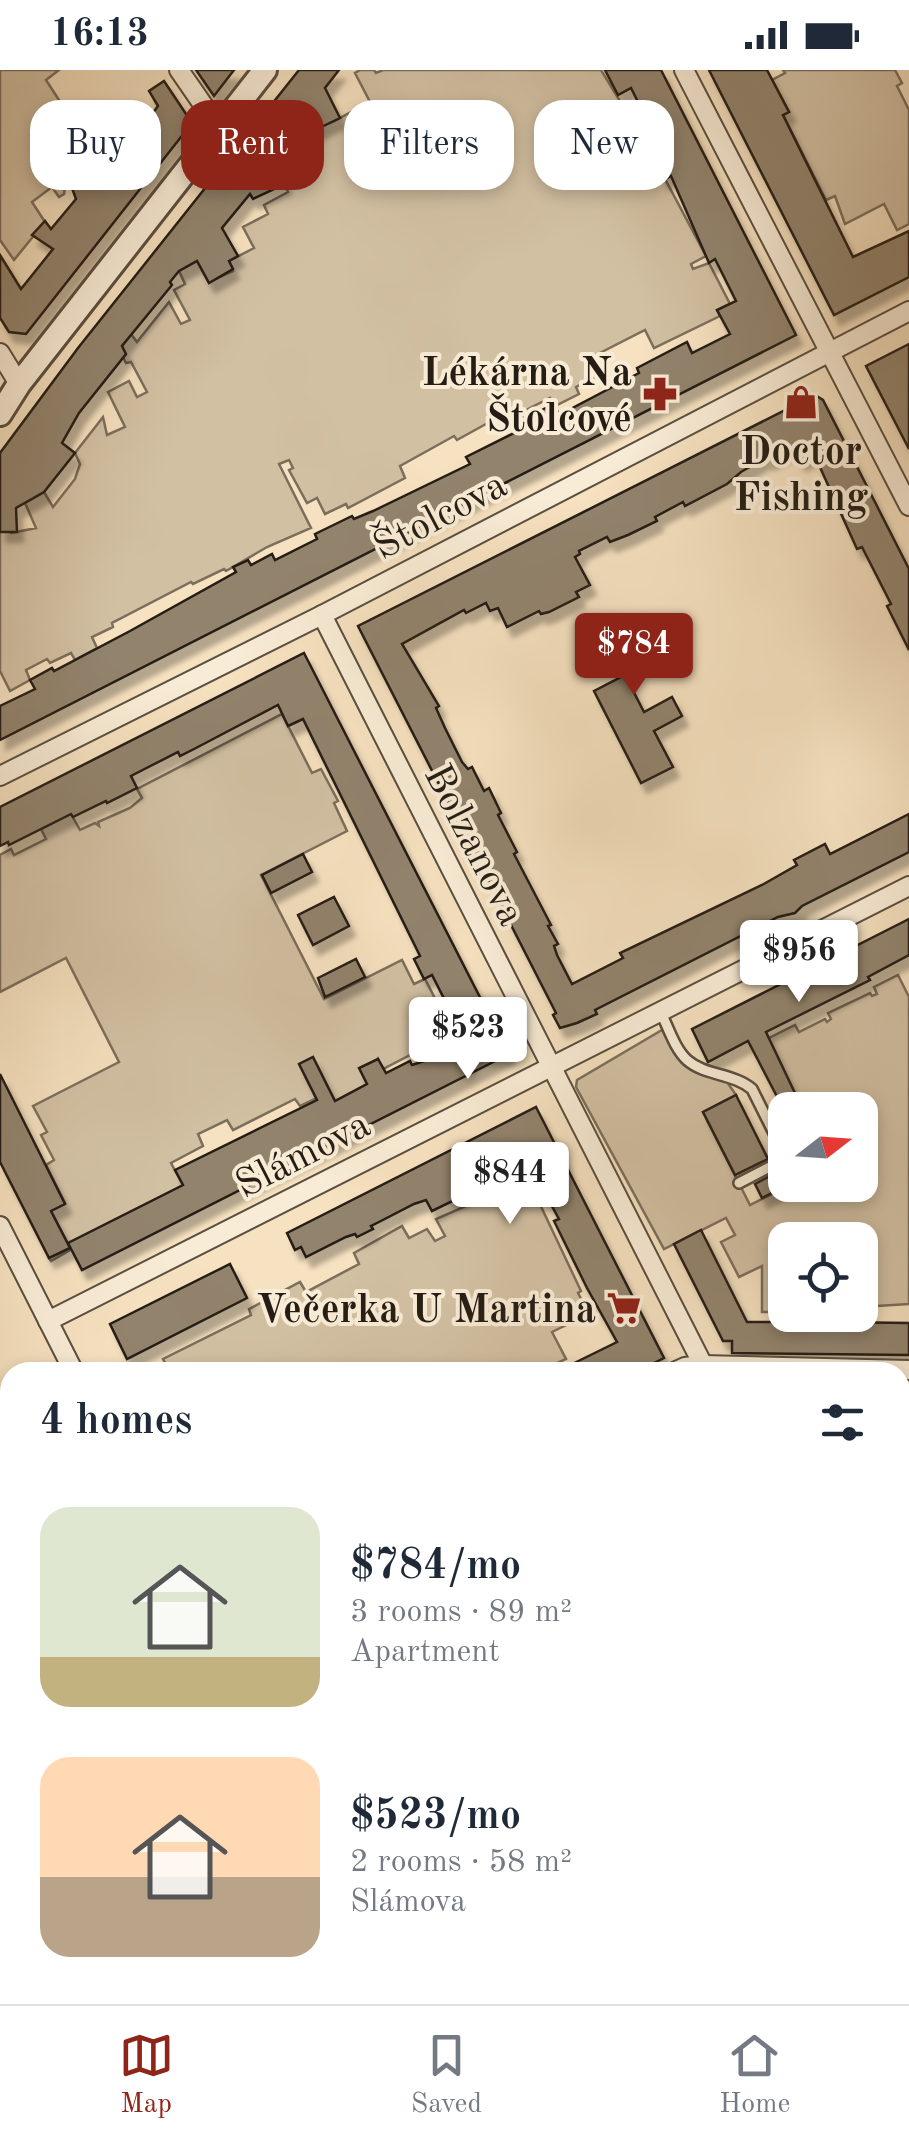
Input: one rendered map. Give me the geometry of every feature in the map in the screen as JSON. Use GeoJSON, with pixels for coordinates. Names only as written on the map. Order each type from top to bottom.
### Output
{"type":"FeatureCollection","features":[{"type":"Feature","properties":{"kind":"street"},"geometry":{"type":"LineString","coordinates":[[179,70],[200,100]]}},
{"type":"Feature","properties":{"kind":"street"},"geometry":{"type":"LineString","coordinates":[[241,100],[265,70]]}},
{"type":"Feature","properties":{"kind":"street"},"geometry":{"type":"LineString","coordinates":[[684,70],[909,506]]}},
{"type":"Feature","properties":{"kind":"street"},"geometry":{"type":"LineString","coordinates":[[0,414],[19,384],[181,177]]}},
{"type":"Feature","properties":{"kind":"street","name":"Štolcova"},"geometry":{"type":"LineString","coordinates":[[0,776],[322,615],[909,311]]}},
{"type":"Feature","properties":{"kind":"street"},"geometry":{"type":"LineString","coordinates":[[0,353],[19,384]]}},
{"type":"Feature","properties":{"kind":"street","name":"Bolzanova"},"geometry":{"type":"LineString","coordinates":[[322,615],[699,1362]]}},
{"type":"Feature","properties":{"kind":"street","name":"Slámova"},"geometry":{"type":"LineString","coordinates":[[48,1321],[909,886]]}},
{"type":"Feature","properties":{"kind":"street"},"geometry":{"type":"LineString","coordinates":[[0,1226],[69,1362]]}},
{"type":"Feature","properties":{"kind":"lane"},"geometry":{"type":"LineString","coordinates":[[660,1011],[686,1059],[697,1067],[743,1082],[752,1090],[768,1122]]}},
{"type":"Feature","properties":{"kind":"lane"},"geometry":{"type":"LineString","coordinates":[[739,1183],[768,1167]]}},
{"type":"Feature","properties":{"kind":"shaded area"},"geometry":{"type":"Polygon","coordinates":[[[0,70],[59,70],[46,80],[59,100],[30,100],[30,190],[48,190],[32,202],[45,222],[14,260],[0,240],[0,70]]]}},
{"type":"Feature","properties":{"kind":"shaded area"},"geometry":{"type":"Polygon","coordinates":[[[601,70],[619,100],[534,100],[534,190],[671,190],[706,256],[691,264],[693,269],[709,263],[730,304],[717,310],[720,316],[654,348],[645,330],[596,355],[604,372],[576,387],[579,394],[555,406],[550,398],[528,409],[530,414],[512,424],[506,413],[457,440],[454,436],[400,466],[405,478],[348,508],[346,504],[325,514],[317,498],[307,503],[289,470],[293,468],[289,460],[279,464],[311,528],[112,623],[113,627],[92,637],[97,648],[75,660],[71,653],[50,663],[47,659],[26,670],[30,680],[10,691],[0,671],[0,516],[11,533],[36,528],[25,503],[44,492],[53,507],[75,479],[80,464],[75,453],[103,417],[107,435],[125,427],[108,392],[129,381],[137,397],[147,392],[119,349],[131,334],[137,342],[169,302],[181,324],[190,320],[174,290],[185,284],[179,271],[197,261],[209,282],[233,271],[229,261],[254,248],[243,227],[268,214],[264,205],[287,190],[324,190],[324,125],[344,116],[344,190],[514,190],[514,100],[369,100],[355,73],[601,70]]]}},
{"type":"Feature","properties":{"kind":"shaded area"},"geometry":{"type":"Polygon","coordinates":[[[783,70],[895,70],[902,83],[897,86],[909,110],[909,224],[897,230],[884,204],[845,224],[835,196],[826,200],[783,115],[789,112],[772,80],[785,73],[783,70]]]}},
{"type":"Feature","properties":{"kind":"shaded area"},"geometry":{"type":"Polygon","coordinates":[[[282,714],[312,773],[321,769],[338,801],[334,803],[347,831],[261,875],[324,999],[402,960],[414,984],[425,979],[446,1020],[439,1024],[449,1044],[422,1058],[418,1051],[383,1069],[378,1059],[367,1084],[335,1101],[330,1092],[300,1106],[295,1099],[233,1130],[227,1120],[198,1134],[203,1146],[171,1163],[183,1185],[51,1261],[49,1258],[70,1248],[51,1211],[65,1203],[46,1165],[54,1160],[41,1135],[47,1132],[33,1106],[119,1062],[66,958],[0,992],[0,855],[11,849],[14,855],[46,839],[41,829],[71,814],[80,830],[95,823],[99,826],[98,822],[130,808],[142,798],[137,789],[282,714]]]}},
{"type":"Feature","properties":{"kind":"shaded area"},"geometry":{"type":"Polygon","coordinates":[[[898,975],[909,997],[909,1304],[878,1306],[878,1222],[768,1222],[768,1312],[762,1312],[762,1266],[739,1277],[721,1242],[735,1235],[726,1218],[664,1249],[576,1087],[577,1080],[662,1030],[686,1064],[725,1079],[736,1095],[703,1112],[750,1205],[768,1196],[768,1202],[878,1202],[878,1092],[794,1092],[767,1039],[795,1025],[799,1032],[825,1019],[827,1022],[831,1019],[828,1013],[870,993],[877,994],[874,987],[898,975]]]}},
{"type":"Feature","properties":{"kind":"shaded area"},"geometry":{"type":"Polygon","coordinates":[[[500,1191],[509,1209],[536,1196],[589,1314],[552,1332],[566,1359],[163,1359],[251,1315],[249,1309],[300,1282],[306,1292],[359,1264],[354,1253],[402,1226],[409,1238],[427,1229],[435,1241],[445,1236],[436,1219],[500,1191]]]}},
{"type":"Feature","properties":{"kind":"building"},"geometry":{"type":"Polygon","coordinates":[[[196,70],[234,70],[214,96],[196,70]]]}},
{"type":"Feature","properties":{"kind":"building"},"geometry":{"type":"Polygon","coordinates":[[[299,70],[339,70],[325,88],[340,118],[324,126],[324,100],[275,100],[299,70]]]}},
{"type":"Feature","properties":{"kind":"building"},"geometry":{"type":"Polygon","coordinates":[[[605,70],[661,70],[796,335],[0,740],[0,706],[35,689],[30,680],[52,668],[54,671],[236,572],[233,567],[248,560],[251,565],[272,554],[275,560],[317,539],[315,534],[470,464],[466,457],[534,423],[530,416],[554,404],[559,415],[639,373],[637,368],[687,342],[692,353],[730,334],[717,310],[736,301],[715,259],[709,263],[674,183],[674,100],[637,100],[631,88],[618,95],[605,70]]]}},
{"type":"Feature","properties":{"kind":"building"},"geometry":{"type":"Polygon","coordinates":[[[709,70],[767,70],[789,112],[783,115],[853,257],[909,231],[909,277],[834,315],[709,70]]]}},
{"type":"Feature","properties":{"kind":"building"},"geometry":{"type":"Polygon","coordinates":[[[164,81],[181,106],[181,137],[161,162],[161,100],[154,100],[149,91],[164,81]]]}},
{"type":"Feature","properties":{"kind":"building"},"geometry":{"type":"Polygon","coordinates":[[[73,190],[139,190],[26,334],[9,332],[0,318],[0,255],[21,289],[53,249],[32,235],[45,221],[51,229],[76,199],[73,190]]]}},
{"type":"Feature","properties":{"kind":"building"},"geometry":{"type":"Polygon","coordinates":[[[204,190],[272,190],[253,199],[250,194],[222,228],[238,256],[229,261],[233,269],[209,283],[197,261],[179,271],[170,282],[172,285],[122,346],[126,354],[79,413],[62,443],[75,453],[44,492],[16,508],[17,532],[0,532],[0,453],[204,190]]]}},
{"type":"Feature","properties":{"kind":"building"},"geometry":{"type":"Polygon","coordinates":[[[909,344],[909,449],[866,366],[909,344]]]}},
{"type":"Feature","properties":{"kind":"building"},"geometry":{"type":"Polygon","coordinates":[[[815,395],[823,400],[909,569],[909,650],[887,606],[891,604],[862,547],[857,549],[814,454],[800,461],[792,448],[768,460],[767,457],[685,506],[683,502],[655,517],[657,521],[610,542],[607,537],[579,551],[575,557],[590,585],[576,592],[579,597],[507,627],[498,608],[490,611],[486,603],[466,613],[464,610],[402,644],[439,706],[436,708],[462,762],[468,769],[472,767],[484,791],[489,788],[517,852],[514,854],[551,925],[548,926],[558,944],[554,946],[557,955],[572,984],[623,958],[620,953],[762,885],[797,865],[794,860],[825,844],[830,854],[909,814],[909,852],[795,913],[778,917],[595,1010],[597,1014],[560,1028],[553,1015],[556,1013],[358,626],[815,395]]]}},
{"type":"Feature","properties":{"kind":"building"},"geometry":{"type":"Polygon","coordinates":[[[304,653],[509,1054],[82,1270],[68,1243],[183,1185],[175,1170],[317,1100],[299,1064],[313,1057],[335,1101],[367,1084],[359,1068],[378,1059],[386,1073],[410,1061],[412,1065],[424,1061],[465,1040],[432,975],[424,979],[414,959],[420,956],[303,719],[288,726],[278,705],[180,756],[178,752],[131,776],[137,788],[0,846],[0,807],[304,653]]]}},
{"type":"Feature","properties":{"kind":"building"},"geometry":{"type":"Polygon","coordinates":[[[625,675],[644,712],[672,697],[682,716],[654,731],[673,767],[641,783],[594,691],[625,675]]]}},
{"type":"Feature","properties":{"kind":"building"},"geometry":{"type":"Polygon","coordinates":[[[303,854],[312,872],[271,893],[262,875],[303,854]]]}},
{"type":"Feature","properties":{"kind":"building"},"geometry":{"type":"Polygon","coordinates":[[[334,897],[349,926],[313,945],[298,915],[334,897]]]}},
{"type":"Feature","properties":{"kind":"building"},"geometry":{"type":"Polygon","coordinates":[[[909,919],[909,955],[868,977],[870,980],[766,1032],[794,1092],[775,1092],[748,1041],[708,1062],[692,1029],[909,919]]]}},
{"type":"Feature","properties":{"kind":"building"},"geometry":{"type":"Polygon","coordinates":[[[356,959],[365,977],[325,997],[318,978],[356,959]]]}},
{"type":"Feature","properties":{"kind":"building"},"geometry":{"type":"Polygon","coordinates":[[[0,1074],[65,1204],[51,1211],[70,1248],[49,1258],[0,1162],[0,1074]]]}},
{"type":"Feature","properties":{"kind":"building"},"geometry":{"type":"Polygon","coordinates":[[[736,1095],[768,1159],[735,1175],[703,1112],[736,1095]]]}},
{"type":"Feature","properties":{"kind":"building"},"geometry":{"type":"Polygon","coordinates":[[[536,1107],[664,1358],[656,1362],[576,1362],[617,1342],[554,1221],[559,1219],[522,1152],[459,1187],[463,1196],[432,1211],[426,1200],[414,1204],[357,1237],[346,1237],[306,1257],[301,1247],[295,1250],[287,1233],[536,1107]]]}},
{"type":"Feature","properties":{"kind":"building"},"geometry":{"type":"Polygon","coordinates":[[[768,1177],[768,1195],[762,1198],[755,1184],[768,1177]]]}},
{"type":"Feature","properties":{"kind":"building"},"geometry":{"type":"Polygon","coordinates":[[[701,1230],[747,1322],[768,1322],[768,1332],[878,1332],[878,1323],[909,1323],[909,1355],[732,1353],[732,1341],[723,1341],[674,1244],[701,1230]]]}},
{"type":"Feature","properties":{"kind":"building"},"geometry":{"type":"Polygon","coordinates":[[[230,1264],[247,1298],[127,1359],[110,1324],[230,1264]]]}},
{"type":"Feature","properties":{"kind":"place","name":"Lékárna Na Štolcové"},"geometry":{"type":"Point","coordinates":[660,394]}},
{"type":"Feature","properties":{"kind":"place","name":"Doctor Fishing"},"geometry":{"type":"Point","coordinates":[801,402]}},
{"type":"Feature","properties":{"kind":"place","name":"Večerka U Martina"},"geometry":{"type":"Point","coordinates":[624,1308]}}]}
